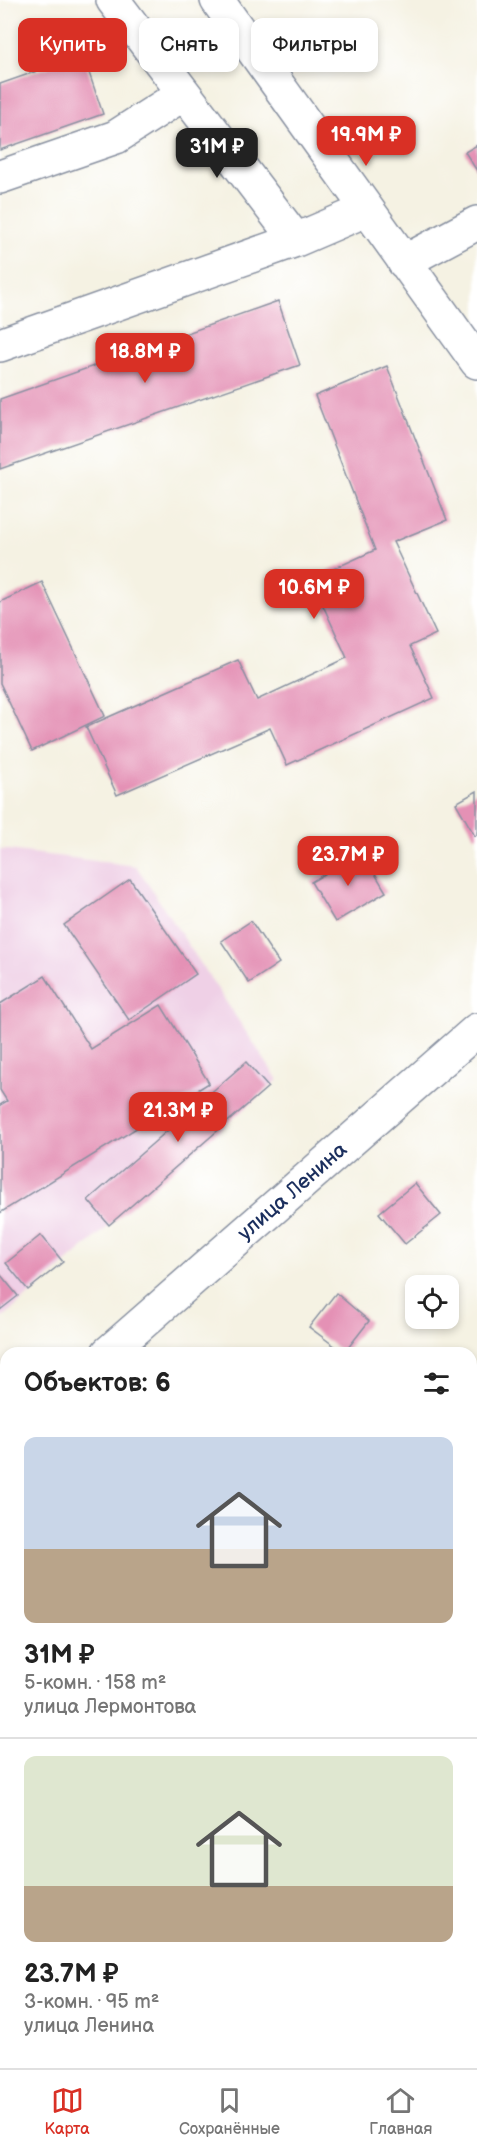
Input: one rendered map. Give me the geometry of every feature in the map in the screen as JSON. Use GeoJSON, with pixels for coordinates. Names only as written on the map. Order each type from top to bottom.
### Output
{"type":"FeatureCollection","features":[{"type":"Feature","properties":{"kind":"street"},"geometry":{"type":"LineString","coordinates":[[112,0],[296,240]]}},
{"type":"Feature","properties":{"kind":"street"},"geometry":{"type":"LineString","coordinates":[[217,0],[477,362]]}},
{"type":"Feature","properties":{"kind":"street"},"geometry":{"type":"LineString","coordinates":[[0,177],[116,137],[183,94]]}},
{"type":"Feature","properties":{"kind":"street"},"geometry":{"type":"LineString","coordinates":[[0,345],[296,240],[366,210]]}},
{"type":"Feature","properties":{"kind":"street"},"geometry":{"type":"LineString","coordinates":[[404,262],[477,223]]}},
{"type":"Feature","properties":{"kind":"street","name":"улица Ленина"},"geometry":{"type":"LineString","coordinates":[[115,1347],[477,1030]]}},
{"type":"Feature","properties":{"kind":"shaded area"},"geometry":{"type":"Polygon","coordinates":[[[0,849],[136,866],[278,1080],[0,1320],[0,849]]]}},
{"type":"Feature","properties":{"kind":"building"},"geometry":{"type":"Polygon","coordinates":[[[34,72],[89,72],[103,114],[0,150],[0,84],[34,72]]]}},
{"type":"Feature","properties":{"kind":"building"},"geometry":{"type":"Polygon","coordinates":[[[477,145],[477,171],[465,152],[477,145]]]}},
{"type":"Feature","properties":{"kind":"building"},"geometry":{"type":"Polygon","coordinates":[[[278,301],[300,365],[0,469],[0,399],[278,301]]]}},
{"type":"Feature","properties":{"kind":"building"},"geometry":{"type":"Polygon","coordinates":[[[387,366],[447,520],[393,542],[436,634],[410,646],[434,698],[287,765],[270,728],[117,795],[86,727],[238,660],[257,700],[347,658],[311,579],[375,550],[315,396],[387,366]]]}},
{"type":"Feature","properties":{"kind":"building"},"geometry":{"type":"Polygon","coordinates":[[[42,582],[105,716],[32,751],[0,683],[0,602],[42,582]]]}},
{"type":"Feature","properties":{"kind":"building"},"geometry":{"type":"Polygon","coordinates":[[[477,791],[477,835],[475,836],[456,803],[477,791]]]}},
{"type":"Feature","properties":{"kind":"building"},"geometry":{"type":"Polygon","coordinates":[[[362,852],[386,892],[335,922],[311,882],[362,852]]]}},
{"type":"Feature","properties":{"kind":"building"},"geometry":{"type":"Polygon","coordinates":[[[130,879],[196,974],[129,1020],[64,925],[130,879]]]}},
{"type":"Feature","properties":{"kind":"building"},"geometry":{"type":"Polygon","coordinates":[[[251,921],[279,963],[249,983],[221,941],[251,921]]]}},
{"type":"Feature","properties":{"kind":"building"},"geometry":{"type":"Polygon","coordinates":[[[45,976],[91,1049],[161,1005],[209,1083],[0,1213],[0,1105],[7,1101],[0,1090],[0,1004],[45,976]]]}},
{"type":"Feature","properties":{"kind":"building"},"geometry":{"type":"Polygon","coordinates":[[[246,1062],[268,1087],[109,1225],[88,1200],[246,1062]]]}},
{"type":"Feature","properties":{"kind":"building"},"geometry":{"type":"Polygon","coordinates":[[[415,1183],[441,1215],[405,1244],[379,1213],[415,1183]]]}},
{"type":"Feature","properties":{"kind":"building"},"geometry":{"type":"Polygon","coordinates":[[[41,1235],[63,1262],[28,1290],[6,1263],[41,1235]]]}},
{"type":"Feature","properties":{"kind":"building"},"geometry":{"type":"Polygon","coordinates":[[[0,1274],[18,1296],[0,1310],[0,1274]]]}},
{"type":"Feature","properties":{"kind":"building"},"geometry":{"type":"Polygon","coordinates":[[[336,1293],[369,1321],[349,1347],[336,1347],[309,1327],[336,1293]]]}}]}
